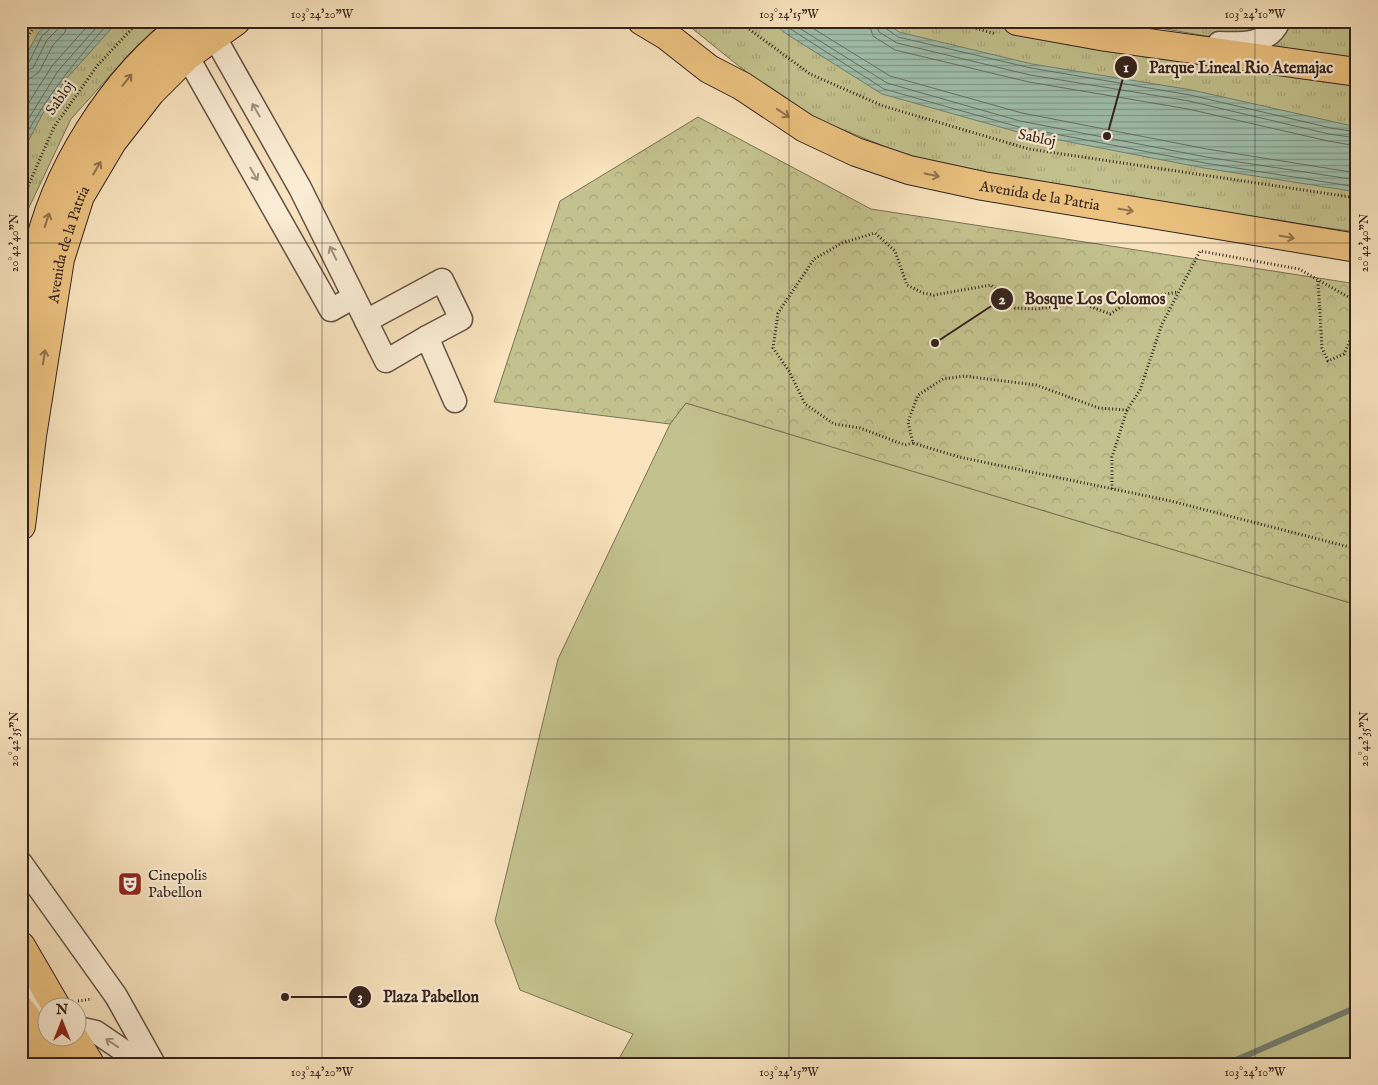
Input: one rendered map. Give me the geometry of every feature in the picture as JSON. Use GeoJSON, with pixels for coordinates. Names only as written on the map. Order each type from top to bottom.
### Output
{"type":"FeatureCollection","features":[{"type":"Feature","properties":{"kind":"main road","name":"Avenida de la Patria"},"geometry":{"type":"LineString","coordinates":[[21,407],[34,270],[46,221],[55,196],[81,145],[115,95],[155,49],[189,21]]}},
{"type":"Feature","properties":{"kind":"main road","name":"Avenida de la Patria"},"geometry":{"type":"LineString","coordinates":[[642,21],[667,36],[709,69],[742,86],[805,128],[856,152],[909,170],[983,186],[1357,248]]}},
{"type":"Feature","properties":{"kind":"main road","name":"Avenida de la Patria"},"geometry":{"type":"LineString","coordinates":[[671,21],[718,58],[742,86]]}},
{"type":"Feature","properties":{"kind":"main road"},"geometry":{"type":"LineString","coordinates":[[1017,21],[1106,38],[1357,72]]}},
{"type":"Feature","properties":{"kind":"main road","name":"Avenida de la Patria"},"geometry":{"type":"LineString","coordinates":[[21,526],[32,436],[60,259],[80,196],[112,142],[151,92],[186,56],[225,29]]}},
{"type":"Feature","properties":{"kind":"main road"},"geometry":{"type":"LineString","coordinates":[[21,472],[32,436]]}},
{"type":"Feature","properties":{"kind":"main road"},"geometry":{"type":"LineString","coordinates":[[21,946],[39,998]]}},
{"type":"Feature","properties":{"kind":"main road"},"geometry":{"type":"LineString","coordinates":[[55,1048],[60,1064]]}},
{"type":"Feature","properties":{"kind":"main road"},"geometry":{"type":"LineString","coordinates":[[80,1048],[90,1064]]}},
{"type":"Feature","properties":{"kind":"street"},"geometry":{"type":"LineString","coordinates":[[1106,38],[1247,44],[1263,38],[1279,21]]}},
{"type":"Feature","properties":{"kind":"street"},"geometry":{"type":"LineString","coordinates":[[225,29],[300,188],[354,297],[366,321],[386,361],[461,319],[442,280],[366,321]]}},
{"type":"Feature","properties":{"kind":"street"},"geometry":{"type":"LineString","coordinates":[[186,56],[331,310],[354,297]]}},
{"type":"Feature","properties":{"kind":"street"},"geometry":{"type":"LineString","coordinates":[[271,205],[300,188]]}},
{"type":"Feature","properties":{"kind":"street"},"geometry":{"type":"LineString","coordinates":[[427,337],[455,400]]}},
{"type":"Feature","properties":{"kind":"street"},"geometry":{"type":"LineString","coordinates":[[21,863],[116,996],[154,1064]]}},
{"type":"Feature","properties":{"kind":"street"},"geometry":{"type":"LineString","coordinates":[[21,981],[38,1002]]}},
{"type":"Feature","properties":{"kind":"street"},"geometry":{"type":"LineString","coordinates":[[88,1030],[96,1032],[143,1064]]}},
{"type":"Feature","properties":{"kind":"path"},"geometry":{"type":"LineString","coordinates":[[21,49],[36,21]]}},
{"type":"Feature","properties":{"kind":"path","name":"Sabloj"},"geometry":{"type":"LineString","coordinates":[[21,202],[54,127],[96,66],[139,21]]}},
{"type":"Feature","properties":{"kind":"path","name":"Sabloj"},"geometry":{"type":"LineString","coordinates":[[738,21],[810,74],[883,106],[1029,149],[1357,198]]}},
{"type":"Feature","properties":{"kind":"path"},"geometry":{"type":"LineString","coordinates":[[1179,292],[1132,300],[1110,314],[1081,303],[1036,309],[1014,308],[991,284],[934,295],[923,293],[907,284],[895,251],[876,233],[842,243],[814,259],[778,313],[773,348],[789,371],[805,404],[834,424],[860,428],[905,445],[913,443],[959,457],[1171,501],[1357,549]]}},
{"type":"Feature","properties":{"kind":"path"},"geometry":{"type":"LineString","coordinates":[[1112,489],[1112,457],[1127,410],[1140,390],[1162,324],[1200,251],[1299,269],[1357,302]]}},
{"type":"Feature","properties":{"kind":"path"},"geometry":{"type":"LineString","coordinates":[[1318,280],[1322,348],[1328,361],[1344,354],[1356,327],[1357,319]]}},
{"type":"Feature","properties":{"kind":"path"},"geometry":{"type":"LineString","coordinates":[[913,443],[908,422],[918,395],[943,380],[950,378],[964,376],[1036,385],[1099,408],[1127,410]]}},
{"type":"Feature","properties":{"kind":"path"},"geometry":{"type":"LineString","coordinates":[[88,1001],[116,996]]}},
{"type":"Feature","properties":{"kind":"green space"},"geometry":{"type":"Polygon","coordinates":[[[21,21],[167,21],[132,51],[71,119],[24,218],[21,231],[21,21]]]}},
{"type":"Feature","properties":{"kind":"green space"},"geometry":{"type":"Polygon","coordinates":[[[683,21],[980,21],[1106,44],[1357,78],[1357,232],[1086,195],[911,157],[804,114],[740,67],[683,21]]]}},
{"type":"Feature","properties":{"kind":"green space"},"geometry":{"type":"Polygon","coordinates":[[[1119,21],[1357,21],[1357,62],[1119,21]]]}},
{"type":"Feature","properties":{"kind":"green space"},"geometry":{"type":"Polygon","coordinates":[[[698,117],[871,209],[1357,284],[1357,605],[686,403],[670,424],[494,402],[560,201],[698,117]]]}},
{"type":"Feature","properties":{"kind":"green space"},"geometry":{"type":"Polygon","coordinates":[[[686,403],[1357,605],[1357,1064],[616,1064],[633,1034],[520,990],[495,921],[558,659],[670,424],[686,403]]]}},
{"type":"Feature","properties":{"kind":"water"},"geometry":{"type":"Polygon","coordinates":[[[51,21],[118,21],[67,78],[42,115],[21,155],[21,65],[38,33],[51,21]]]}},
{"type":"Feature","properties":{"kind":"water"},"geometry":{"type":"Polygon","coordinates":[[[770,21],[884,21],[899,32],[1032,64],[1192,90],[1357,127],[1357,192],[1204,168],[1018,132],[882,94],[788,35],[770,21]]]}},
{"type":"Feature","properties":{"kind":"waterway"},"geometry":{"type":"LineString","coordinates":[[1227,1064],[1357,1007]]}},
{"type":"Feature","properties":{"kind":"place","name":"Parque Lineal Rio Atemajac"},"geometry":{"type":"Point","coordinates":[1107,136]}},
{"type":"Feature","properties":{"kind":"place","name":"Bosque Los Colomos"},"geometry":{"type":"Point","coordinates":[935,343]}},
{"type":"Feature","properties":{"kind":"place","name":"Cinepolis Pabellon"},"geometry":{"type":"Point","coordinates":[130,884]}},
{"type":"Feature","properties":{"kind":"place","name":"Plaza Pabellon"},"geometry":{"type":"Point","coordinates":[285,997]}}]}
